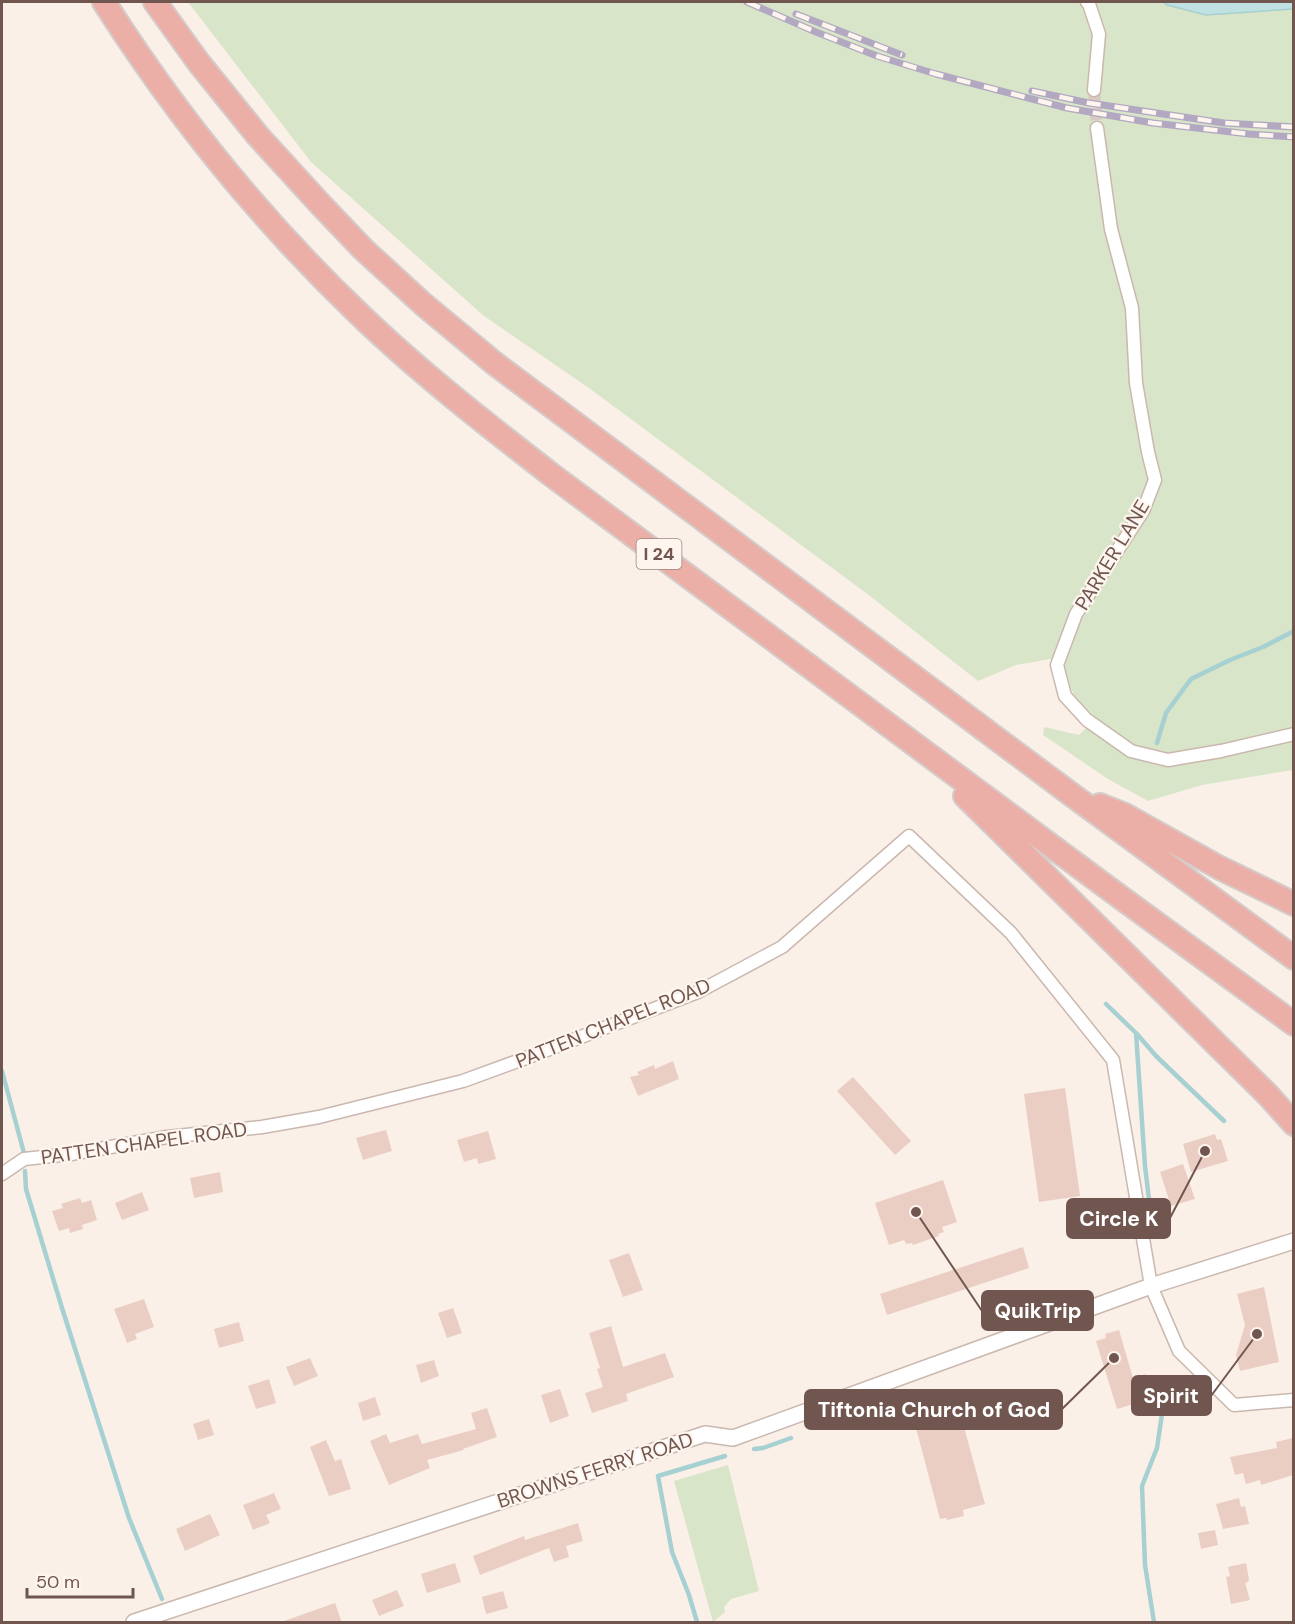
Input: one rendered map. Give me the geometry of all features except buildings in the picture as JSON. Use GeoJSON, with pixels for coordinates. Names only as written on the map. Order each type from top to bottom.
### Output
{"type":"FeatureCollection","features":[{"type":"Feature","properties":{"kind":"highway","name":"I 24"},"geometry":{"type":"LineString","coordinates":[[104,2],[156,80],[210,152],[264,217],[367,322],[416,365],[553,476],[1293,1024]]}},
{"type":"Feature","properties":{"kind":"highway","name":"I 24"},"geometry":{"type":"LineString","coordinates":[[155,2],[199,63],[258,136],[364,250],[423,304],[494,363],[1293,958]]}},
{"type":"Feature","properties":{"kind":"highway"},"geometry":{"type":"LineString","coordinates":[[904,736],[1293,1118]]}},
{"type":"Feature","properties":{"kind":"highway"},"geometry":{"type":"LineString","coordinates":[[1068,792],[1125,815],[1220,868],[1293,904]]}},
{"type":"Feature","properties":{"kind":"highway"},"geometry":{"type":"LineString","coordinates":[[1268,1095],[1293,1124]]}},
{"type":"Feature","properties":{"kind":"street"},"geometry":{"type":"LineString","coordinates":[[1087,2],[1099,34],[1094,90]]}},
{"type":"Feature","properties":{"kind":"street","name":"PARKER LANE"},"geometry":{"type":"LineString","coordinates":[[1097,128],[1112,229],[1132,308],[1136,383],[1155,480],[1143,511],[1076,614],[1057,665],[1065,696],[1088,720],[1131,751],[1168,760],[1221,751],[1293,734]]}},
{"type":"Feature","properties":{"kind":"street","name":"PATTEN CHAPEL ROAD"},"geometry":{"type":"LineString","coordinates":[[2,1174],[24,1159],[71,1154],[167,1137],[262,1127],[319,1117],[463,1081],[534,1055],[698,992],[782,947],[909,836],[1011,933],[1113,1060],[1151,1286]]}},
{"type":"Feature","properties":{"kind":"street","name":"BROWNS FERRY ROAD"},"geometry":{"type":"LineString","coordinates":[[134,1623],[705,1434],[732,1438],[1151,1286],[1293,1241]]}},
{"type":"Feature","properties":{"kind":"street"},"geometry":{"type":"LineString","coordinates":[[1151,1286],[1179,1351],[1234,1405],[1293,1400]]}},
{"type":"Feature","properties":{"kind":"green space"},"geometry":{"type":"Polygon","coordinates":[[[188,2],[1293,2],[1293,770],[1202,785],[1148,801],[1108,779],[1043,735],[1044,727],[1079,735],[1096,718],[1075,697],[1056,658],[1016,665],[978,681],[870,596],[589,388],[484,316],[311,162],[188,2]]]}},
{"type":"Feature","properties":{"kind":"green space"},"geometry":{"type":"Polygon","coordinates":[[[728,1465],[759,1591],[731,1599],[724,1607],[725,1612],[713,1622],[674,1481],[728,1465]]]}},
{"type":"Feature","properties":{"kind":"water"},"geometry":{"type":"Polygon","coordinates":[[[1163,2],[1293,2],[1293,9],[1206,15],[1163,2]]]}},
{"type":"Feature","properties":{"kind":"waterway"},"geometry":{"type":"LineString","coordinates":[[1157,743],[1166,713],[1191,679],[1294,631]]}},
{"type":"Feature","properties":{"kind":"waterway"},"geometry":{"type":"LineString","coordinates":[[1106,1004],[1136,1033],[1145,1166],[1152,1225]]}},
{"type":"Feature","properties":{"kind":"waterway"},"geometry":{"type":"LineString","coordinates":[[1137,1034],[1156,1056],[1224,1121]]}},
{"type":"Feature","properties":{"kind":"waterway"},"geometry":{"type":"LineString","coordinates":[[2,1071],[24,1153]]}},
{"type":"Feature","properties":{"kind":"waterway"},"geometry":{"type":"LineString","coordinates":[[25,1171],[26,1189],[129,1518],[162,1599]]}},
{"type":"Feature","properties":{"kind":"waterway"},"geometry":{"type":"LineString","coordinates":[[1154,1622],[1145,1565],[1142,1486],[1157,1448],[1163,1407]]}},
{"type":"Feature","properties":{"kind":"waterway"},"geometry":{"type":"LineString","coordinates":[[754,1449],[791,1438]]}},
{"type":"Feature","properties":{"kind":"waterway"},"geometry":{"type":"LineString","coordinates":[[697,1622],[672,1552],[658,1476],[725,1456]]}},
{"type":"Feature","properties":{"kind":"tunnel"},"geometry":{"type":"LineString","coordinates":[[1094,90],[1097,128]]}},
{"type":"Feature","properties":{"kind":"railway"},"geometry":{"type":"LineString","coordinates":[[747,2],[877,56],[1067,108],[1153,123],[1294,137]]}},
{"type":"Feature","properties":{"kind":"railway"},"geometry":{"type":"LineString","coordinates":[[796,14],[902,55]]}},
{"type":"Feature","properties":{"kind":"railway"},"geometry":{"type":"LineString","coordinates":[[1032,91],[1089,103],[1224,123],[1294,127]]}},
{"type":"Feature","properties":{"kind":"place","name":"Circle K"},"geometry":{"type":"Point","coordinates":[1205,1151]}},
{"type":"Feature","properties":{"kind":"place","name":"QuikTrip"},"geometry":{"type":"Point","coordinates":[916,1212]}},
{"type":"Feature","properties":{"kind":"place","name":"Spirit"},"geometry":{"type":"Point","coordinates":[1257,1334]}},
{"type":"Feature","properties":{"kind":"place","name":"Tiftonia Church of God"},"geometry":{"type":"Point","coordinates":[1114,1358]}}]}
